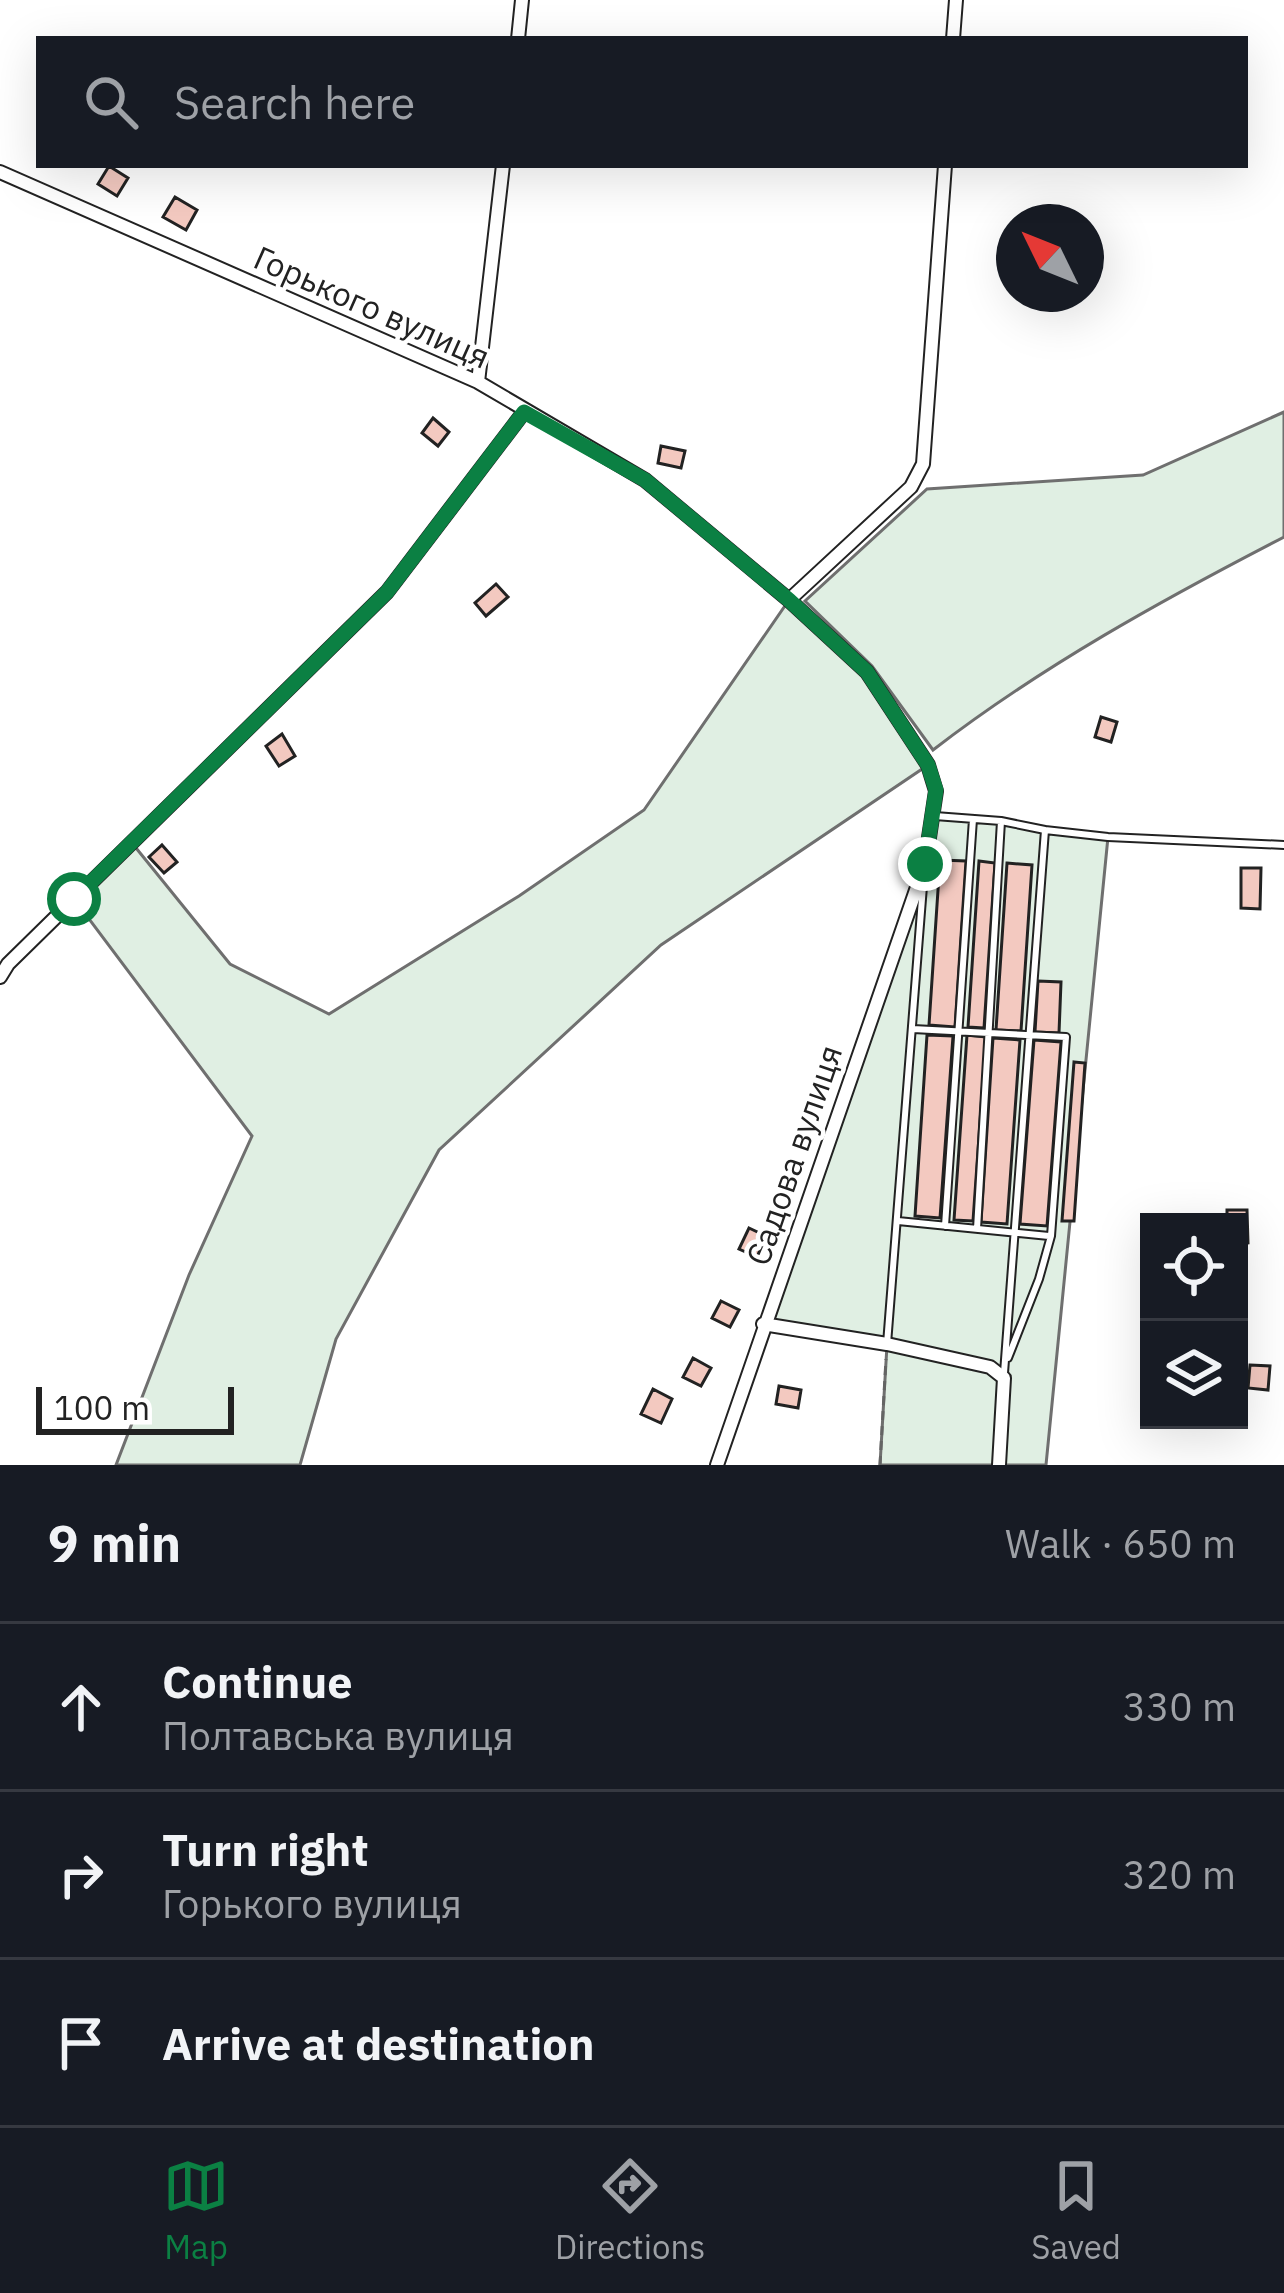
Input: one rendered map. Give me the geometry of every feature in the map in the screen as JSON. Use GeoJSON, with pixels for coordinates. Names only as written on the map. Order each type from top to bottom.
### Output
{"type":"FeatureCollection","features":[{"type":"Feature","properties":{"kind":"street"},"geometry":{"type":"LineString","coordinates":[[518,36],[522,0]]}},
{"type":"Feature","properties":{"kind":"street"},"geometry":{"type":"LineString","coordinates":[[953,36],[956,0]]}},
{"type":"Feature","properties":{"kind":"street"},"geometry":{"type":"LineString","coordinates":[[478,382],[503,168]]}},
{"type":"Feature","properties":{"kind":"street"},"geometry":{"type":"LineString","coordinates":[[789,600],[910,487],[923,464],[945,168]]}},
{"type":"Feature","properties":{"kind":"street","name":"Горького вулиця"},"geometry":{"type":"LineString","coordinates":[[0,172],[478,382],[645,480],[867,672],[928,765],[936,790],[925,864]]}},
{"type":"Feature","properties":{"kind":"street"},"geometry":{"type":"LineString","coordinates":[[0,977],[387,592],[524,412]]}},
{"type":"Feature","properties":{"kind":"street","name":"Садова вулиця"},"geometry":{"type":"LineString","coordinates":[[717,1465],[925,864]]}},
{"type":"Feature","properties":{"kind":"street"},"geometry":{"type":"LineString","coordinates":[[763,1324],[887,1344],[1004,1373],[999,1465]]}},
{"type":"Feature","properties":{"kind":"lane"},"geometry":{"type":"LineString","coordinates":[[935,816],[1001,820],[1108,837],[1284,845]]}},
{"type":"Feature","properties":{"kind":"lane"},"geometry":{"type":"LineString","coordinates":[[945,1226],[973,819]]}},
{"type":"Feature","properties":{"kind":"lane"},"geometry":{"type":"LineString","coordinates":[[976,1228],[1001,820]]}},
{"type":"Feature","properties":{"kind":"lane"},"geometry":{"type":"LineString","coordinates":[[1004,1373],[1045,830]]}},
{"type":"Feature","properties":{"kind":"lane"},"geometry":{"type":"LineString","coordinates":[[887,1344],[925,864]]}},
{"type":"Feature","properties":{"kind":"lane"},"geometry":{"type":"LineString","coordinates":[[913,1029],[1066,1037],[1051,1236],[1004,1373]]}},
{"type":"Feature","properties":{"kind":"lane"},"geometry":{"type":"LineString","coordinates":[[898,1221],[1051,1236]]}},
{"type":"Feature","properties":{"kind":"path"},"geometry":{"type":"LineString","coordinates":[[880,1465],[887,1344]]}},
{"type":"Feature","properties":{"kind":"green space"},"geometry":{"type":"Polygon","coordinates":[[[1284,412],[1284,537],[1104,636],[933,750],[872,666],[805,601],[927,489],[1143,475],[1284,412]]]}},
{"type":"Feature","properties":{"kind":"green space"},"geometry":{"type":"Polygon","coordinates":[[[789,600],[867,672],[928,765],[661,945],[439,1150],[336,1339],[300,1465],[116,1465],[189,1275],[252,1136],[74,899],[132,843],[230,964],[329,1014],[519,896],[644,810],[789,600]]]}},
{"type":"Feature","properties":{"kind":"green space"},"geometry":{"type":"Polygon","coordinates":[[[935,816],[1108,837],[1046,1465],[880,1465],[887,1345],[763,1324],[935,816]]]}},
{"type":"Feature","properties":{"kind":"building"},"geometry":{"type":"Polygon","coordinates":[[[108,168],[128,178],[117,196],[98,184],[108,168]]]}},
{"type":"Feature","properties":{"kind":"building"},"geometry":{"type":"Polygon","coordinates":[[[175,197],[197,210],[186,230],[163,217],[175,197]]]}},
{"type":"Feature","properties":{"kind":"building"},"geometry":{"type":"Polygon","coordinates":[[[433,418],[449,432],[438,446],[422,433],[433,418]]]}},
{"type":"Feature","properties":{"kind":"building"},"geometry":{"type":"Polygon","coordinates":[[[661,446],[685,451],[681,468],[658,463],[661,446]]]}},
{"type":"Feature","properties":{"kind":"building"},"geometry":{"type":"Polygon","coordinates":[[[496,584],[508,597],[486,616],[475,603],[496,584]]]}},
{"type":"Feature","properties":{"kind":"building"},"geometry":{"type":"Polygon","coordinates":[[[1101,717],[1117,722],[1111,742],[1095,737],[1101,717]]]}},
{"type":"Feature","properties":{"kind":"building"},"geometry":{"type":"Polygon","coordinates":[[[282,734],[295,756],[279,766],[266,746],[282,734]]]}},
{"type":"Feature","properties":{"kind":"building"},"geometry":{"type":"Polygon","coordinates":[[[162,845],[177,862],[164,873],[149,857],[162,845]]]}},
{"type":"Feature","properties":{"kind":"building"},"geometry":{"type":"Polygon","coordinates":[[[940,860],[966,861],[955,1027],[929,1025],[940,860]]]}},
{"type":"Feature","properties":{"kind":"building"},"geometry":{"type":"Polygon","coordinates":[[[979,861],[995,863],[984,1028],[968,1027],[979,861]]]}},
{"type":"Feature","properties":{"kind":"building"},"geometry":{"type":"Polygon","coordinates":[[[1007,863],[1032,865],[1021,1031],[996,1030],[1007,863]]]}},
{"type":"Feature","properties":{"kind":"building"},"geometry":{"type":"Polygon","coordinates":[[[1241,868],[1261,868],[1260,909],[1241,908],[1241,868]]]}},
{"type":"Feature","properties":{"kind":"building"},"geometry":{"type":"Polygon","coordinates":[[[1038,981],[1061,982],[1059,1033],[1035,1032],[1038,981]]]}},
{"type":"Feature","properties":{"kind":"building"},"geometry":{"type":"Polygon","coordinates":[[[927,1035],[953,1036],[940,1218],[915,1216],[927,1035]]]}},
{"type":"Feature","properties":{"kind":"building"},"geometry":{"type":"Polygon","coordinates":[[[967,1035],[986,1037],[973,1221],[954,1220],[967,1035]]]}},
{"type":"Feature","properties":{"kind":"building"},"geometry":{"type":"Polygon","coordinates":[[[993,1038],[1020,1040],[1007,1224],[981,1222],[993,1038]]]}},
{"type":"Feature","properties":{"kind":"building"},"geometry":{"type":"Polygon","coordinates":[[[1034,1040],[1061,1042],[1047,1226],[1020,1224],[1034,1040]]]}},
{"type":"Feature","properties":{"kind":"building"},"geometry":{"type":"Polygon","coordinates":[[[1074,1062],[1085,1063],[1074,1221],[1062,1221],[1074,1062]]]}},
{"type":"Feature","properties":{"kind":"building"},"geometry":{"type":"Polygon","coordinates":[[[749,1228],[766,1236],[757,1257],[739,1249],[749,1228]]]}},
{"type":"Feature","properties":{"kind":"building"},"geometry":{"type":"Polygon","coordinates":[[[721,1301],[739,1310],[730,1327],[712,1318],[721,1301]]]}},
{"type":"Feature","properties":{"kind":"building"},"geometry":{"type":"Polygon","coordinates":[[[693,1358],[711,1368],[701,1386],[683,1377],[693,1358]]]}},
{"type":"Feature","properties":{"kind":"building"},"geometry":{"type":"Polygon","coordinates":[[[1250,1365],[1270,1366],[1268,1390],[1248,1388],[1250,1365]]]}},
{"type":"Feature","properties":{"kind":"building"},"geometry":{"type":"Polygon","coordinates":[[[779,1386],[801,1390],[798,1408],[776,1404],[779,1386]]]}},
{"type":"Feature","properties":{"kind":"building"},"geometry":{"type":"Polygon","coordinates":[[[653,1389],[672,1399],[661,1423],[641,1414],[653,1389]]]}},
{"type":"Feature","properties":{"kind":"route"},"geometry":{"type":"LineString","coordinates":[[74,899],[387,592],[524,412],[645,480],[867,672],[928,765],[936,790],[925,864]]}}]}
